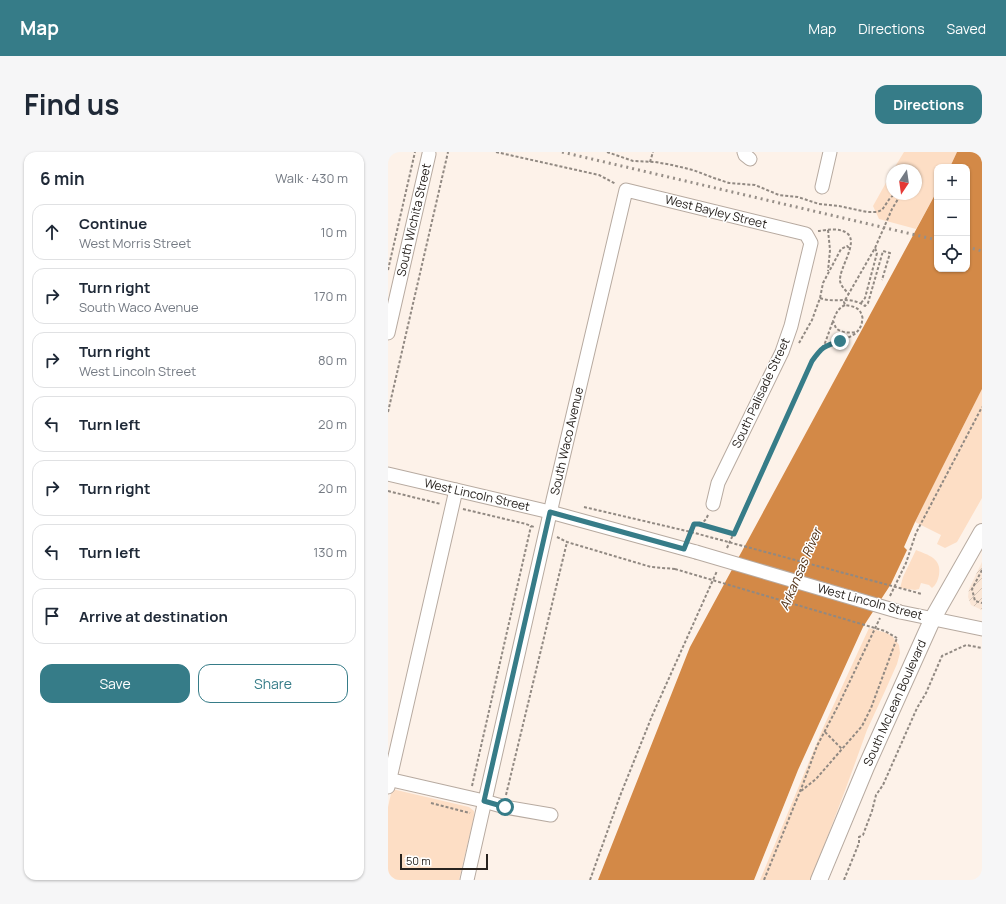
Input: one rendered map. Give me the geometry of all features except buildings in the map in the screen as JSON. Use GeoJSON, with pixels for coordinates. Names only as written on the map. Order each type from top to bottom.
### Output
{"type":"FeatureCollection","features":[{"type":"Feature","properties":{"kind":"main road","name":"South McLean Boulevard"},"geometry":{"type":"LineString","coordinates":[[819,880],[866,767],[933,618],[982,532]]}},
{"type":"Feature","properties":{"kind":"street"},"geometry":{"type":"LineString","coordinates":[[822,187],[830,152]]}},
{"type":"Feature","properties":{"kind":"street","name":"South Wichita Street"},"geometry":{"type":"LineString","coordinates":[[388,333],[429,154]]}},
{"type":"Feature","properties":{"kind":"street","name":"West Bayley Street"},"geometry":{"type":"LineString","coordinates":[[626,190],[806,234]]}},
{"type":"Feature","properties":{"kind":"street","name":"South Waco Avenue"},"geometry":{"type":"LineString","coordinates":[[467,880],[550,512],[626,190]]}},
{"type":"Feature","properties":{"kind":"street","name":"South Palisade Street"},"geometry":{"type":"LineString","coordinates":[[713,504],[718,483],[782,352],[791,326],[811,243],[806,234]]}},
{"type":"Feature","properties":{"kind":"street","name":"West Lincoln Street"},"geometry":{"type":"LineString","coordinates":[[388,474],[550,512],[900,612],[982,629]]}},
{"type":"Feature","properties":{"kind":"street"},"geometry":{"type":"LineString","coordinates":[[456,490],[389,782],[484,801],[505,807],[551,815]]}},
{"type":"Feature","properties":{"kind":"path"},"geometry":{"type":"LineString","coordinates":[[388,270],[415,152]]}},
{"type":"Feature","properties":{"kind":"path"},"geometry":{"type":"LineString","coordinates":[[388,412],[448,152]]}},
{"type":"Feature","properties":{"kind":"path"},"geometry":{"type":"LineString","coordinates":[[496,152],[599,175],[626,190]]}},
{"type":"Feature","properties":{"kind":"path"},"geometry":{"type":"LineString","coordinates":[[607,152],[634,161],[672,165],[693,170],[729,183],[755,185],[779,195],[798,197],[819,204],[839,206],[867,212],[876,212],[882,210],[889,200]]}},
{"type":"Feature","properties":{"kind":"path"},"geometry":{"type":"LineString","coordinates":[[650,162],[653,152]]}},
{"type":"Feature","properties":{"kind":"path"},"geometry":{"type":"LineString","coordinates":[[845,305],[844,302],[875,248],[897,200]]}},
{"type":"Feature","properties":{"kind":"path"},"geometry":{"type":"LineString","coordinates":[[828,230],[830,250],[828,273]]}},
{"type":"Feature","properties":{"kind":"path"},"geometry":{"type":"LineString","coordinates":[[806,234],[828,230],[840,230],[850,237],[850,249],[840,274],[840,282],[849,294]]}},
{"type":"Feature","properties":{"kind":"path"},"geometry":{"type":"LineString","coordinates":[[797,347],[812,320],[820,298],[823,283],[828,273],[842,249],[847,246],[850,249]]}},
{"type":"Feature","properties":{"kind":"path"},"geometry":{"type":"LineString","coordinates":[[861,303],[865,298],[877,253],[875,248]]}},
{"type":"Feature","properties":{"kind":"path"},"geometry":{"type":"LineString","coordinates":[[820,298],[834,301],[850,300],[861,303],[865,306],[868,303],[883,251],[890,253],[882,280]]}},
{"type":"Feature","properties":{"kind":"path"},"geometry":{"type":"LineString","coordinates":[[727,548],[812,361],[825,343],[836,312],[845,305],[853,306],[860,310],[863,316],[861,327],[857,332],[851,337],[826,346],[820,350]]}},
{"type":"Feature","properties":{"kind":"path"},"geometry":{"type":"LineString","coordinates":[[833,321],[836,328],[842,331],[849,333],[857,332]]}},
{"type":"Feature","properties":{"kind":"path"},"geometry":{"type":"LineString","coordinates":[[889,598],[906,563],[916,533],[982,407]]}},
{"type":"Feature","properties":{"kind":"path"},"geometry":{"type":"LineString","coordinates":[[388,491],[526,524],[567,542],[651,567],[676,569],[885,631],[898,638],[872,708],[862,726],[816,779],[800,792]]}},
{"type":"Feature","properties":{"kind":"path"},"geometry":{"type":"LineString","coordinates":[[690,551],[691,532],[694,524],[699,524],[706,521],[713,504]]}},
{"type":"Feature","properties":{"kind":"path"},"geometry":{"type":"LineString","coordinates":[[699,524],[734,534]]}},
{"type":"Feature","properties":{"kind":"path"},"geometry":{"type":"LineString","coordinates":[[472,787],[531,526]]}},
{"type":"Feature","properties":{"kind":"path"},"geometry":{"type":"LineString","coordinates":[[691,532],[922,594]]}},
{"type":"Feature","properties":{"kind":"path"},"geometry":{"type":"LineString","coordinates":[[590,880],[620,796],[649,723],[718,569]]}},
{"type":"Feature","properties":{"kind":"path"},"geometry":{"type":"LineString","coordinates":[[982,570],[972,589],[975,601],[982,602]]}},
{"type":"Feature","properties":{"kind":"path"},"geometry":{"type":"LineString","coordinates":[[764,880],[817,746],[839,704],[882,613]]}},
{"type":"Feature","properties":{"kind":"path"},"geometry":{"type":"LineString","coordinates":[[844,880],[860,837],[863,835],[876,795],[883,785],[942,656],[966,645],[982,648]]}},
{"type":"Feature","properties":{"kind":"path"},"geometry":{"type":"LineString","coordinates":[[825,732],[842,749]]}},
{"type":"Feature","properties":{"kind":"shaded area"},"geometry":{"type":"Polygon","coordinates":[[[904,152],[957,152],[951,164],[934,164],[934,196],[916,229],[879,219],[873,206],[886,183],[886,200],[922,200],[922,164],[897,164],[904,152]]]}},
{"type":"Feature","properties":{"kind":"shaded area"},"geometry":{"type":"Polygon","coordinates":[[[982,389],[982,498],[957,542],[945,548],[937,544],[941,535],[915,522],[982,389]]]}},
{"type":"Feature","properties":{"kind":"shaded area"},"geometry":{"type":"Polygon","coordinates":[[[916,550],[936,561],[939,569],[937,581],[932,588],[929,585],[921,583],[919,589],[915,590],[900,588],[903,577],[916,550]]]}},
{"type":"Feature","properties":{"kind":"shaded area"},"geometry":{"type":"Polygon","coordinates":[[[982,562],[982,610],[971,605],[968,597],[969,589],[982,562]]]}},
{"type":"Feature","properties":{"kind":"shaded area"},"geometry":{"type":"Polygon","coordinates":[[[869,628],[887,633],[893,637],[899,645],[900,653],[897,664],[867,730],[811,880],[760,880],[823,728],[869,628]]]}},
{"type":"Feature","properties":{"kind":"shaded area"},"geometry":{"type":"Polygon","coordinates":[[[392,789],[469,807],[474,811],[474,817],[459,880],[388,880],[388,807],[392,789]]]}},
{"type":"Feature","properties":{"kind":"water","name":"Arkansas River"},"geometry":{"type":"Polygon","coordinates":[[[957,152],[982,152],[982,389],[915,522],[904,547],[907,550],[891,584],[863,627],[798,770],[754,880],[598,880],[690,647],[934,197],[934,272],[970,272],[970,164],[951,164],[957,152]]]}},
{"type":"Feature","properties":{"kind":"railway"},"geometry":{"type":"LineString","coordinates":[[562,152],[934,239]]}},
{"type":"Feature","properties":{"kind":"railway"},"geometry":{"type":"LineString","coordinates":[[970,248],[982,251]]}},
{"type":"Feature","properties":{"kind":"route"},"geometry":{"type":"LineString","coordinates":[[505,807],[484,801],[550,512],[684,549],[694,524],[699,524],[734,534],[812,361],[820,350],[840,341]]}}]}
